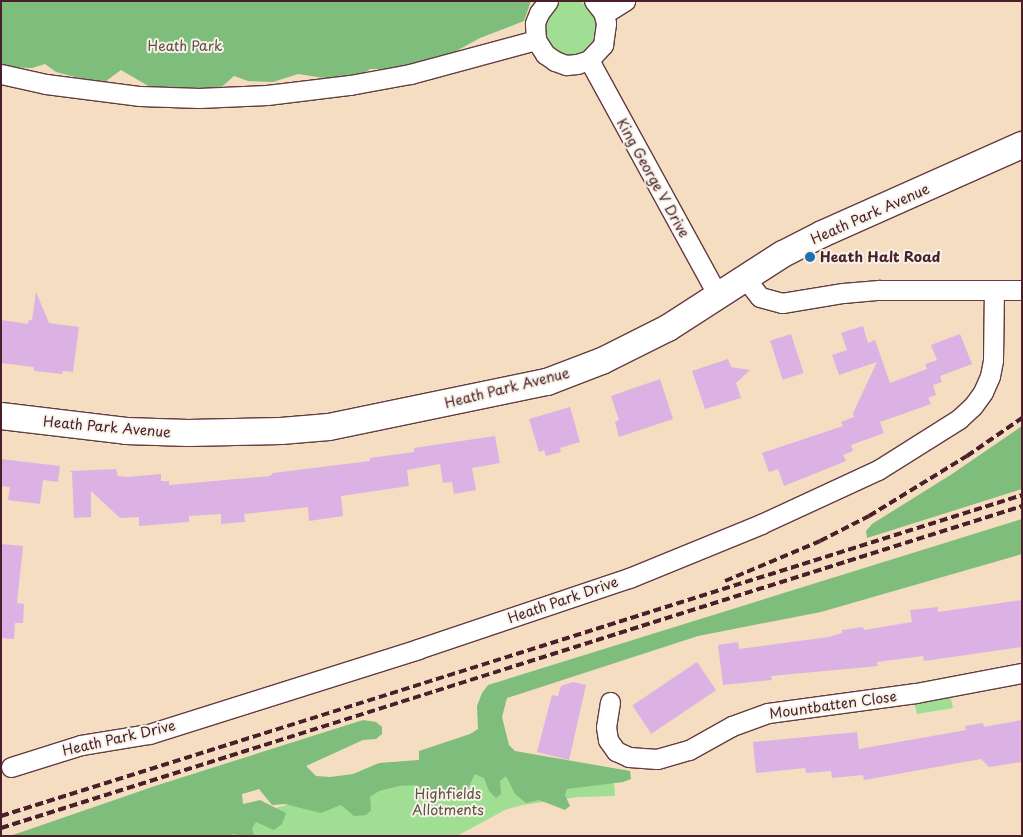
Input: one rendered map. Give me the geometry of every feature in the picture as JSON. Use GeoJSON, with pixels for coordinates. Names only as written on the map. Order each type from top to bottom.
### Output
{"type":"FeatureCollection","features":[{"type":"Feature","properties":{"kind":"street"},"geometry":{"type":"LineString","coordinates":[[548,1],[539,12],[535,23],[536,40],[545,54],[554,61],[577,64],[589,60],[603,45],[606,34],[599,8],[626,1]]}},
{"type":"Feature","properties":{"kind":"street"},"geometry":{"type":"LineString","coordinates":[[1,74],[46,84],[140,96],[199,98],[267,95],[350,85],[410,74],[536,40]]}},
{"type":"Feature","properties":{"kind":"street","name":"King George V Drive"},"geometry":{"type":"LineString","coordinates":[[589,60],[718,296]]}},
{"type":"Feature","properties":{"kind":"street","name":"Heath Park Avenue"},"geometry":{"type":"LineString","coordinates":[[1,416],[82,427],[188,433],[254,433],[329,427],[564,377],[602,361],[668,328],[745,278],[822,234],[1022,145]]}},
{"type":"Feature","properties":{"kind":"street"},"geometry":{"type":"LineString","coordinates":[[745,278],[760,297],[772,302],[782,303],[842,293],[879,290],[1022,290]]}},
{"type":"Feature","properties":{"kind":"street","name":"Heath Park Drive"},"geometry":{"type":"LineString","coordinates":[[11,767],[81,745],[150,734],[418,649],[630,578],[752,528],[878,470],[959,419],[973,406],[990,376],[993,360],[994,290]]}},
{"type":"Feature","properties":{"kind":"street","name":"Mountbatten Close"},"geometry":{"type":"LineString","coordinates":[[610,702],[606,727],[608,740],[616,751],[629,757],[657,759],[688,750],[732,726],[768,713],[916,693],[1022,673]]}},
{"type":"Feature","properties":{"kind":"green space"},"geometry":{"type":"Polygon","coordinates":[[[571,0],[582,2],[591,8],[597,17],[599,28],[597,39],[591,48],[582,54],[571,56],[560,54],[551,48],[545,39],[543,28],[545,17],[551,8],[560,2],[571,0]]]}},
{"type":"Feature","properties":{"kind":"green space","name":"Heath Park"},"geometry":{"type":"Polygon","coordinates":[[[1,1],[531,1],[524,21],[480,38],[438,61],[420,61],[400,69],[370,69],[350,82],[298,74],[273,82],[248,81],[234,76],[215,93],[174,101],[121,70],[102,84],[56,72],[45,64],[32,68],[5,67],[1,64],[1,1]]]}},
{"type":"Feature","properties":{"kind":"green space"},"geometry":{"type":"Polygon","coordinates":[[[1022,426],[1022,489],[867,538],[866,531],[872,524],[952,474],[1022,426]]]}},
{"type":"Feature","properties":{"kind":"green space"},"geometry":{"type":"Polygon","coordinates":[[[1022,519],[1022,554],[821,612],[698,636],[507,698],[502,717],[509,745],[515,751],[630,771],[631,779],[623,782],[567,789],[565,795],[570,806],[565,810],[539,800],[526,803],[515,794],[506,776],[500,781],[501,794],[496,798],[489,791],[484,778],[475,774],[464,796],[448,790],[431,801],[417,785],[399,786],[379,791],[370,797],[371,810],[366,815],[354,816],[341,805],[321,813],[285,804],[272,805],[259,789],[242,794],[243,804],[260,800],[286,813],[282,824],[274,830],[256,822],[252,828],[254,836],[238,836],[235,834],[225,836],[10,836],[155,786],[363,720],[376,722],[382,727],[382,734],[376,739],[363,740],[306,766],[316,776],[330,777],[353,774],[379,763],[419,760],[419,751],[470,734],[478,729],[477,706],[482,693],[488,685],[1022,519]]]}},
{"type":"Feature","properties":{"kind":"green space"},"geometry":{"type":"Polygon","coordinates":[[[947,697],[951,699],[953,708],[917,714],[915,706],[917,702],[947,697]]]}},
{"type":"Feature","properties":{"kind":"green space","name":"Highfields Allotments"},"geometry":{"type":"Polygon","coordinates":[[[481,760],[613,771],[615,796],[578,797],[522,805],[505,810],[457,836],[189,836],[253,814],[376,781],[481,760]]]}},
{"type":"Feature","properties":{"kind":"building"},"geometry":{"type":"Polygon","coordinates":[[[36,292],[49,323],[79,327],[73,372],[63,371],[62,374],[34,371],[34,367],[1,363],[1,320],[28,324],[29,320],[32,320],[36,292]]]}},
{"type":"Feature","properties":{"kind":"building"},"geometry":{"type":"Polygon","coordinates":[[[863,326],[868,343],[875,340],[890,383],[927,369],[925,364],[937,360],[931,345],[960,334],[972,364],[940,376],[942,382],[933,385],[936,395],[928,398],[931,404],[880,422],[884,433],[851,445],[853,451],[843,455],[846,461],[784,486],[778,469],[769,472],[762,453],[843,426],[841,422],[854,417],[853,413],[877,362],[839,375],[832,355],[847,350],[841,333],[863,326]]]}},
{"type":"Feature","properties":{"kind":"building"},"geometry":{"type":"Polygon","coordinates":[[[791,334],[804,373],[783,380],[770,341],[791,334]]]}},
{"type":"Feature","properties":{"kind":"building"},"geometry":{"type":"Polygon","coordinates":[[[728,359],[731,367],[750,370],[736,383],[741,398],[705,409],[692,371],[728,359]]]}},
{"type":"Feature","properties":{"kind":"building"},"geometry":{"type":"Polygon","coordinates":[[[660,379],[673,419],[619,437],[615,422],[619,420],[611,396],[660,379]]]}},
{"type":"Feature","properties":{"kind":"building"},"geometry":{"type":"Polygon","coordinates":[[[570,407],[580,442],[560,448],[561,452],[546,456],[544,450],[539,452],[529,419],[570,407]]]}},
{"type":"Feature","properties":{"kind":"building"},"geometry":{"type":"Polygon","coordinates":[[[495,436],[500,463],[472,468],[476,490],[454,494],[452,482],[443,483],[440,464],[407,470],[409,486],[341,496],[343,516],[309,521],[308,507],[244,514],[245,522],[221,524],[221,514],[189,516],[189,522],[139,526],[139,517],[120,518],[91,491],[91,517],[74,518],[72,473],[70,471],[116,469],[118,476],[127,477],[161,474],[161,481],[169,481],[169,485],[270,476],[273,473],[370,461],[370,458],[414,452],[414,448],[495,436]]]}},
{"type":"Feature","properties":{"kind":"building"},"geometry":{"type":"Polygon","coordinates":[[[1,459],[60,466],[58,482],[43,480],[40,504],[8,500],[10,487],[1,486],[1,459]]]}},
{"type":"Feature","properties":{"kind":"building"},"geometry":{"type":"Polygon","coordinates":[[[1,544],[23,546],[17,603],[24,604],[23,623],[15,623],[14,639],[1,638],[1,544]]]}},
{"type":"Feature","properties":{"kind":"building"},"geometry":{"type":"Polygon","coordinates":[[[1022,600],[1022,647],[924,661],[923,656],[877,662],[878,666],[771,676],[772,680],[723,685],[718,645],[738,642],[739,649],[829,637],[842,633],[842,630],[863,627],[864,630],[912,622],[910,610],[938,607],[938,612],[1022,600]]]}},
{"type":"Feature","properties":{"kind":"building"},"geometry":{"type":"Polygon","coordinates":[[[697,662],[716,690],[651,734],[632,706],[697,662]]]}},
{"type":"Feature","properties":{"kind":"building"},"geometry":{"type":"Polygon","coordinates":[[[573,682],[586,685],[569,760],[537,752],[552,695],[558,696],[561,686],[573,682]]]}},
{"type":"Feature","properties":{"kind":"building"},"geometry":{"type":"Polygon","coordinates":[[[1022,720],[1022,762],[989,767],[981,759],[864,780],[863,775],[832,778],[831,771],[806,773],[805,768],[756,773],[753,742],[857,732],[859,749],[966,730],[965,726],[983,723],[984,727],[1022,720]]]}},
{"type":"Feature","properties":{"kind":"railway"},"geometry":{"type":"LineString","coordinates":[[725,581],[820,541],[869,516],[967,456],[1022,418]]}},
{"type":"Feature","properties":{"kind":"railway"},"geometry":{"type":"LineString","coordinates":[[1,816],[1022,495]]}},
{"type":"Feature","properties":{"kind":"railway"},"geometry":{"type":"LineString","coordinates":[[1,828],[1022,506]]}},
{"type":"Feature","properties":{"kind":"place","name":"Heath Halt Road"},"geometry":{"type":"Point","coordinates":[810,257]}}]}
